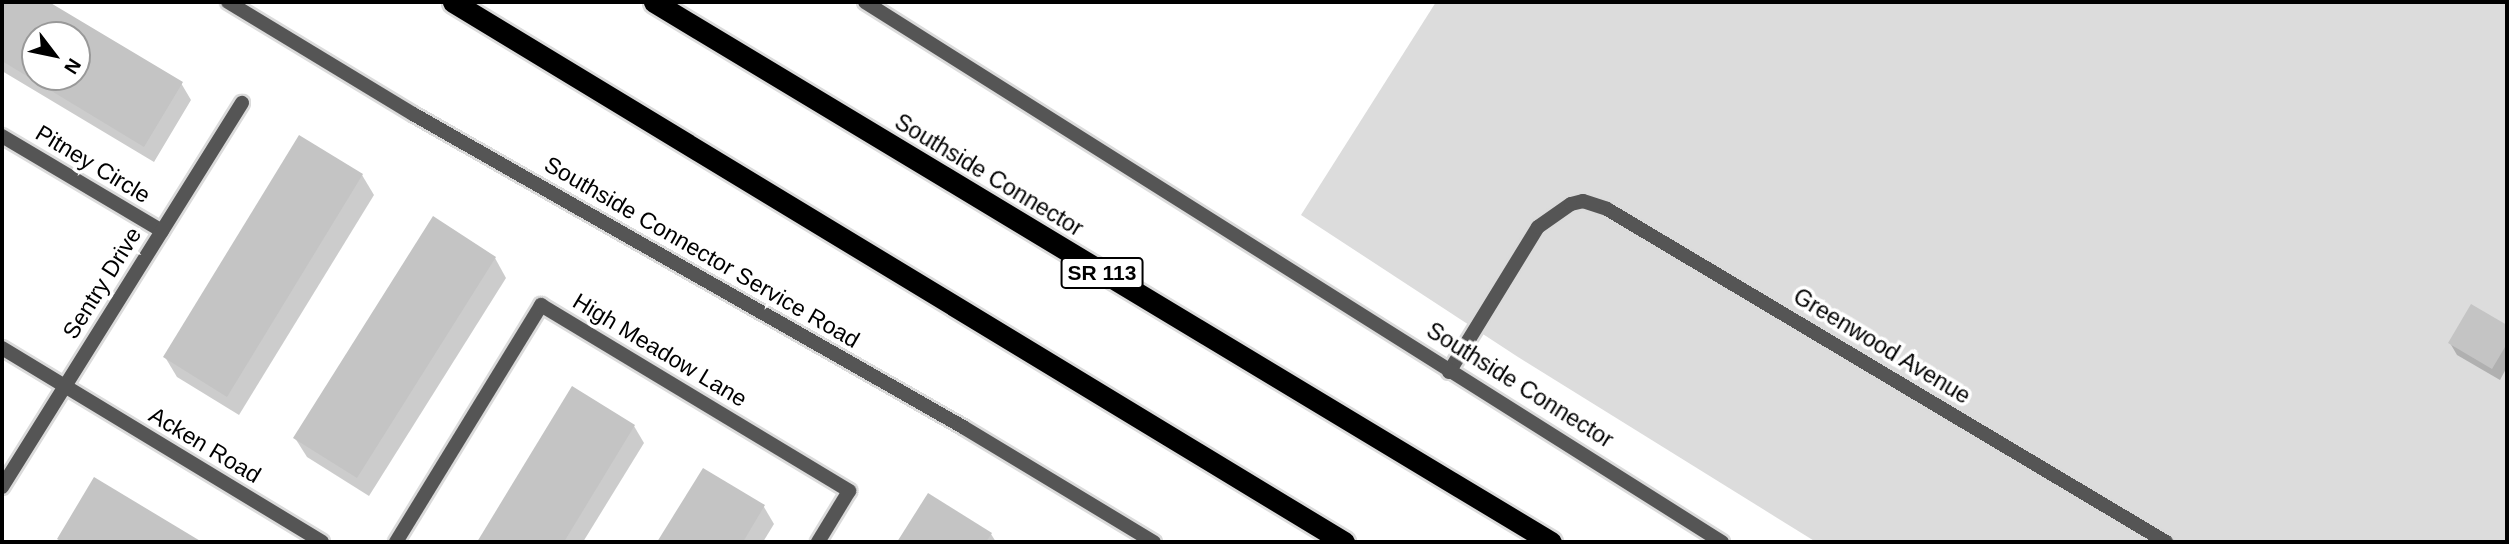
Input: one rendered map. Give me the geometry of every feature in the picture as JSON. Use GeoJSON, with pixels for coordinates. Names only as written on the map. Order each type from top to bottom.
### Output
{"type":"FeatureCollection","features":[{"type":"Feature","properties":{"kind":"highway"},"geometry":{"type":"LineString","coordinates":[[453,2],[1344,542]]}},
{"type":"Feature","properties":{"kind":"highway","name":"Southside Connector"},"geometry":{"type":"LineString","coordinates":[[654,2],[1551,542]]}},
{"type":"Feature","properties":{"kind":"street","name":"Southside Connector Service Road"},"geometry":{"type":"LineString","coordinates":[[228,2],[413,114],[963,427],[1154,542]]}},
{"type":"Feature","properties":{"kind":"street","name":"Southside Connector"},"geometry":{"type":"LineString","coordinates":[[865,2],[1722,542]]}},
{"type":"Feature","properties":{"kind":"street","name":"Sentry Drive"},"geometry":{"type":"LineString","coordinates":[[2,487],[242,103]]}},
{"type":"Feature","properties":{"kind":"street","name":"Pitney Circle"},"geometry":{"type":"LineString","coordinates":[[2,136],[162,231]]}},
{"type":"Feature","properties":{"kind":"street","name":"Greenwood Avenue"},"geometry":{"type":"LineString","coordinates":[[1449,372],[1538,227],[1571,204],[1584,201],[1607,209],[2166,542]]}},
{"type":"Feature","properties":{"kind":"street","name":"High Meadow Lane"},"geometry":{"type":"LineString","coordinates":[[396,542],[541,305],[849,492],[818,542]]}},
{"type":"Feature","properties":{"kind":"street"},"geometry":{"type":"LineString","coordinates":[[2,348],[64,386]]}},
{"type":"Feature","properties":{"kind":"street","name":"Acken Road"},"geometry":{"type":"LineString","coordinates":[[64,386],[322,542]]}},
{"type":"Feature","properties":{"kind":"shaded area"},"geometry":{"type":"Polygon","coordinates":[[[1436,2],[2507,2],[2507,542],[1816,542],[1518,357],[1301,215],[1436,2]]]}},
{"type":"Feature","properties":{"kind":"building"},"geometry":{"type":"Polygon","coordinates":[[[2,2],[49,2],[81,21],[21,21],[21,73],[2,61],[2,2]]]}},
{"type":"Feature","properties":{"kind":"building"},"geometry":{"type":"Polygon","coordinates":[[[91,27],[183,82],[144,147],[52,91],[91,91],[91,27]]]}},
{"type":"Feature","properties":{"kind":"building"},"geometry":{"type":"Polygon","coordinates":[[[299,135],[363,174],[227,397],[163,357],[299,135]]]}},
{"type":"Feature","properties":{"kind":"building"},"geometry":{"type":"Polygon","coordinates":[[[433,216],[496,257],[357,478],[293,438],[433,216]]]}},
{"type":"Feature","properties":{"kind":"building"},"geometry":{"type":"Polygon","coordinates":[[[2471,304],[2507,325],[2507,349],[2505,347],[2492,369],[2448,343],[2471,304]]]}},
{"type":"Feature","properties":{"kind":"building"},"geometry":{"type":"Polygon","coordinates":[[[572,386],[635,425],[564,542],[477,542],[572,386]]]}},
{"type":"Feature","properties":{"kind":"building"},"geometry":{"type":"Polygon","coordinates":[[[703,468],[765,505],[743,542],[657,542],[703,468]]]}},
{"type":"Feature","properties":{"kind":"building"},"geometry":{"type":"Polygon","coordinates":[[[94,477],[202,542],[62,542],[57,539],[94,477]]]}},
{"type":"Feature","properties":{"kind":"building"},"geometry":{"type":"Polygon","coordinates":[[[928,493],[992,533],[986,542],[897,542],[928,493]]]}}]}
